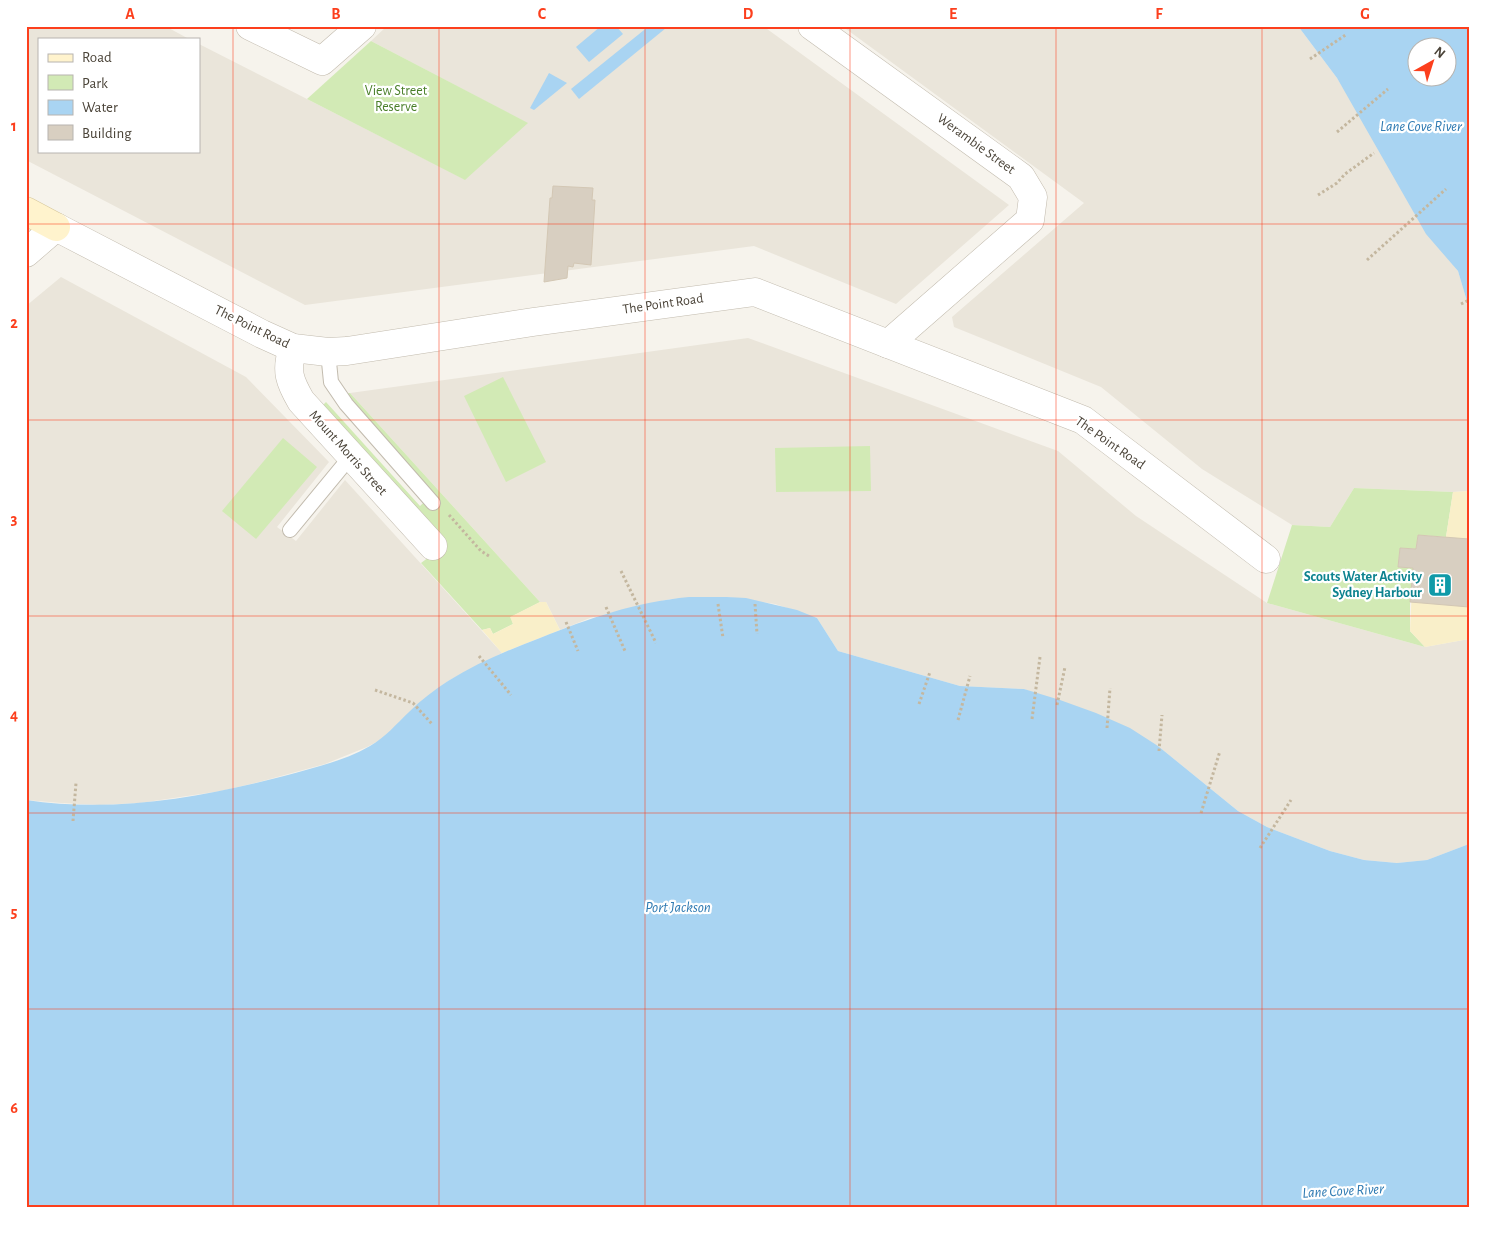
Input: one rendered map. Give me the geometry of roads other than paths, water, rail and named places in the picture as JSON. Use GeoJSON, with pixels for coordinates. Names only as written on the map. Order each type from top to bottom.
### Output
{"type":"FeatureCollection","features":[{"type":"Feature","properties":{"kind":"street"},"geometry":{"type":"LineString","coordinates":[[250,26],[322,61],[362,26]]}},
{"type":"Feature","properties":{"kind":"street","name":"Werambie Street"},"geometry":{"type":"LineString","coordinates":[[812,26],[1021,177],[1033,196],[1030,220],[888,344]]}},
{"type":"Feature","properties":{"kind":"street","name":"The Point Road"},"geometry":{"type":"LineString","coordinates":[[26,211],[262,334],[293,348],[328,352],[347,351],[533,322],[755,292],[1082,420],[1266,559]]}},
{"type":"Feature","properties":{"kind":"street"},"geometry":{"type":"LineString","coordinates":[[26,253],[56,226]]}},
{"type":"Feature","properties":{"kind":"street","name":"Mount Morris Street"},"geometry":{"type":"LineString","coordinates":[[293,348],[290,357],[290,382],[301,402],[432,546]]}},
{"type":"Feature","properties":{"kind":"lane"},"geometry":{"type":"LineString","coordinates":[[328,352],[332,382],[346,404],[433,502]]}},
{"type":"Feature","properties":{"kind":"lane"},"geometry":{"type":"LineString","coordinates":[[290,530],[350,456]]}},
{"type":"Feature","properties":{"kind":"water"},"geometry":{"type":"Polygon","coordinates":[[[601,26],[616,26],[623,34],[589,62],[576,47],[601,26]]]}},
{"type":"Feature","properties":{"kind":"water"},"geometry":{"type":"Polygon","coordinates":[[[649,26],[665,26],[666,28],[579,99],[571,89],[649,26]]]}},
{"type":"Feature","properties":{"kind":"water","name":"Lane Cove River"},"geometry":{"type":"Polygon","coordinates":[[[1298,26],[1469,26],[1469,311],[1458,271],[1426,234],[1337,78],[1298,26]]]}},
{"type":"Feature","properties":{"kind":"water"},"geometry":{"type":"Polygon","coordinates":[[[549,73],[567,83],[534,110],[530,108],[549,73]]]}},
{"type":"Feature","properties":{"kind":"water","name":"Port Jackson"},"geometry":{"type":"Polygon","coordinates":[[[689,597],[746,598],[797,610],[817,618],[838,651],[960,686],[1024,689],[1096,713],[1130,728],[1158,746],[1238,811],[1267,827],[1330,851],[1364,860],[1397,863],[1427,860],[1469,844],[1469,1207],[26,1207],[26,800],[91,805],[156,801],[220,791],[328,764],[350,756],[376,742],[418,703],[438,688],[459,674],[493,657],[613,612],[669,599],[689,597]]]}},
{"type":"Feature","properties":{"kind":"place","name":"Scouts Water Activity Sydney Harbour"},"geometry":{"type":"Point","coordinates":[1440,585]}},
{"type":"Feature","properties":{"kind":"park label","name":"View Street Reserve"},"geometry":{"type":"Point","coordinates":[396,99]}}]}
